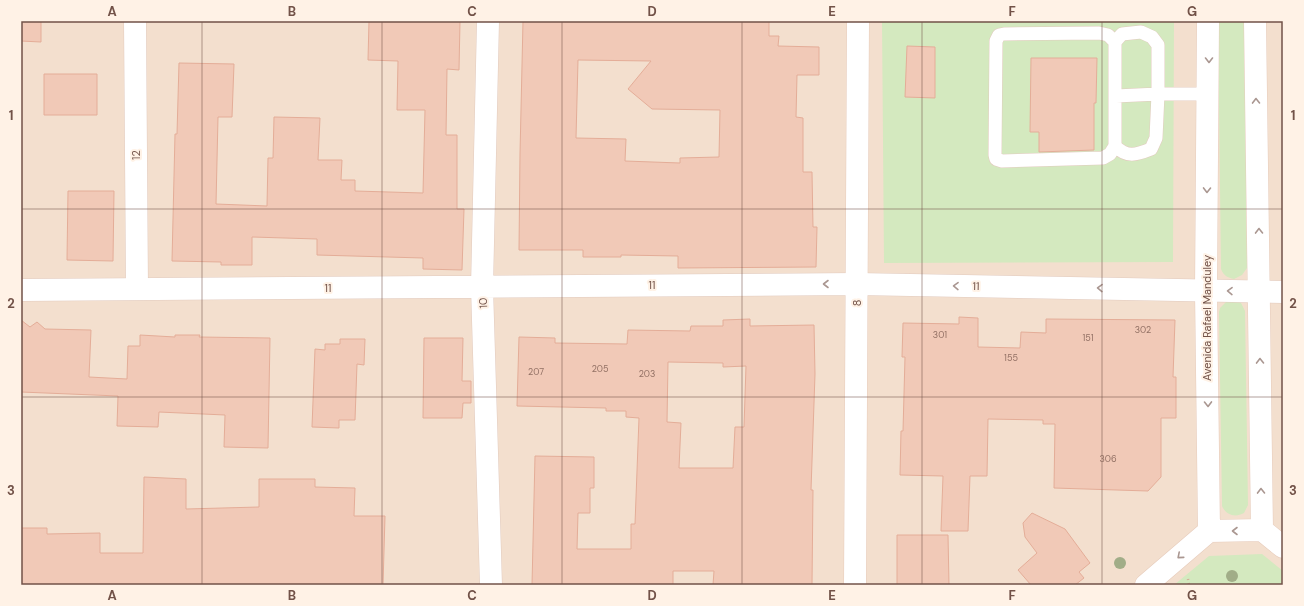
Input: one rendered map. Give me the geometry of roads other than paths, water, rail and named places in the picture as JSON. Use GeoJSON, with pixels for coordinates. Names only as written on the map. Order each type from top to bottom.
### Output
{"type":"FeatureCollection","features":[{"type":"Feature","properties":{"kind":"street","name":"12"},"geometry":{"type":"LineString","coordinates":[[135,21],[137,289]]}},
{"type":"Feature","properties":{"kind":"street","name":"10"},"geometry":{"type":"LineString","coordinates":[[488,21],[482,286],[491,585]]}},
{"type":"Feature","properties":{"kind":"street","name":"8"},"geometry":{"type":"LineString","coordinates":[[855,585],[858,21]]}},
{"type":"Feature","properties":{"kind":"street","name":"Avenida Rafael Manduley"},"geometry":{"type":"LineString","coordinates":[[1208,21],[1209,94],[1206,290],[1209,531]]}},
{"type":"Feature","properties":{"kind":"street"},"geometry":{"type":"LineString","coordinates":[[1255,21],[1262,530]]}},
{"type":"Feature","properties":{"kind":"street","name":"11"},"geometry":{"type":"LineString","coordinates":[[21,290],[857,284],[1283,292]]}},
{"type":"Feature","properties":{"kind":"street"},"geometry":{"type":"LineString","coordinates":[[1146,585],[1209,531],[1262,530],[1283,547]]}},
{"type":"Feature","properties":{"kind":"lane"},"geometry":{"type":"LineString","coordinates":[[1115,42],[1108,36],[1099,33],[999,35],[996,41],[995,155],[996,159],[1002,161],[1103,158],[1110,154],[1115,146],[1115,42],[1122,34],[1141,32],[1152,37],[1158,45],[1156,138],[1151,149],[1142,153],[1130,155],[1121,152],[1115,146]]}},
{"type":"Feature","properties":{"kind":"lane"},"geometry":{"type":"LineString","coordinates":[[1116,96],[1209,94]]}}]}
